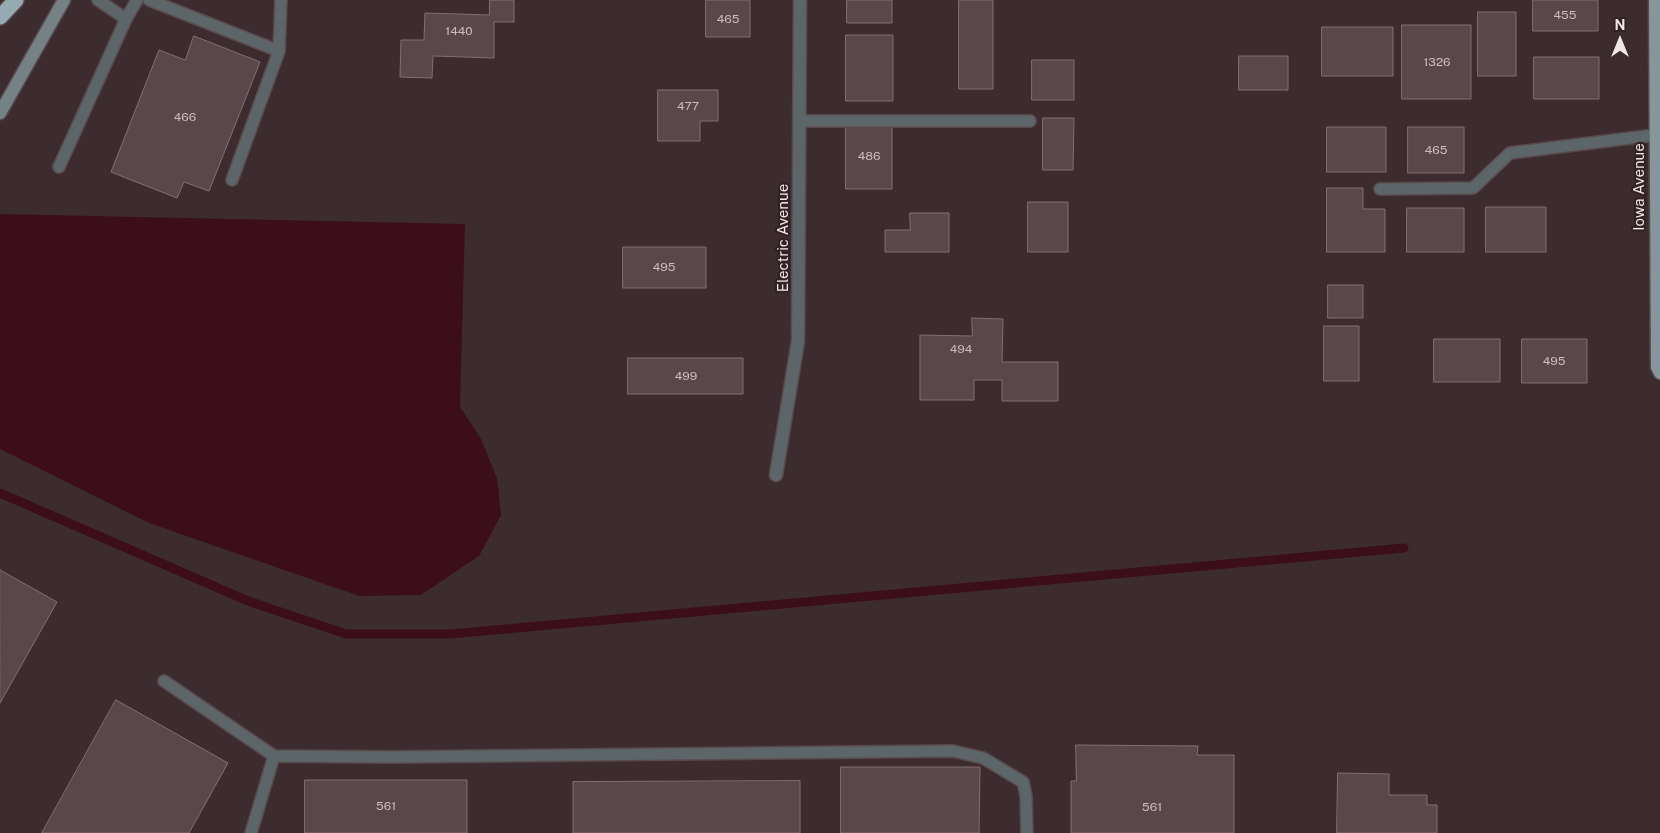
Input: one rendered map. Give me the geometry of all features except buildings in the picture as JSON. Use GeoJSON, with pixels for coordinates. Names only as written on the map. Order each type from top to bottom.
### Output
{"type":"FeatureCollection","features":[{"type":"Feature","properties":{"kind":"highway"},"geometry":{"type":"LineString","coordinates":[[0,17],[16,0]]}},
{"type":"Feature","properties":{"kind":"main road"},"geometry":{"type":"LineString","coordinates":[[0,113],[64,0]]}},
{"type":"Feature","properties":{"kind":"main road","name":"Iowa Avenue"},"geometry":{"type":"LineString","coordinates":[[1655,0],[1657,367],[1660,373]]}},
{"type":"Feature","properties":{"kind":"street","name":"Electric Avenue"},"geometry":{"type":"LineString","coordinates":[[776,475],[798,341],[800,0]]}},
{"type":"Feature","properties":{"kind":"lane"},"geometry":{"type":"LineString","coordinates":[[98,0],[126,19]]}},
{"type":"Feature","properties":{"kind":"lane"},"geometry":{"type":"LineString","coordinates":[[59,167],[126,19],[137,0]]}},
{"type":"Feature","properties":{"kind":"lane"},"geometry":{"type":"LineString","coordinates":[[149,0],[279,51]]}},
{"type":"Feature","properties":{"kind":"lane"},"geometry":{"type":"LineString","coordinates":[[232,180],[279,51],[281,0]]}},
{"type":"Feature","properties":{"kind":"lane"},"geometry":{"type":"LineString","coordinates":[[800,121],[1030,121]]}},
{"type":"Feature","properties":{"kind":"lane"},"geometry":{"type":"LineString","coordinates":[[1380,190],[1473,188],[1510,153],[1655,134]]}},
{"type":"Feature","properties":{"kind":"lane"},"geometry":{"type":"LineString","coordinates":[[164,681],[274,756],[392,757],[953,751],[983,758],[1023,782],[1026,796],[1027,833]]}},
{"type":"Feature","properties":{"kind":"lane"},"geometry":{"type":"LineString","coordinates":[[251,833],[274,756]]}},
{"type":"Feature","properties":{"kind":"shaded area"},"geometry":{"type":"Polygon","coordinates":[[[0,214],[465,224],[460,407],[481,439],[497,478],[501,515],[479,556],[421,595],[359,596],[149,523],[0,449],[0,214]]]}},
{"type":"Feature","properties":{"kind":"waterway"},"geometry":{"type":"LineString","coordinates":[[0,493],[248,601],[346,634],[450,634],[1404,548]]}}]}
